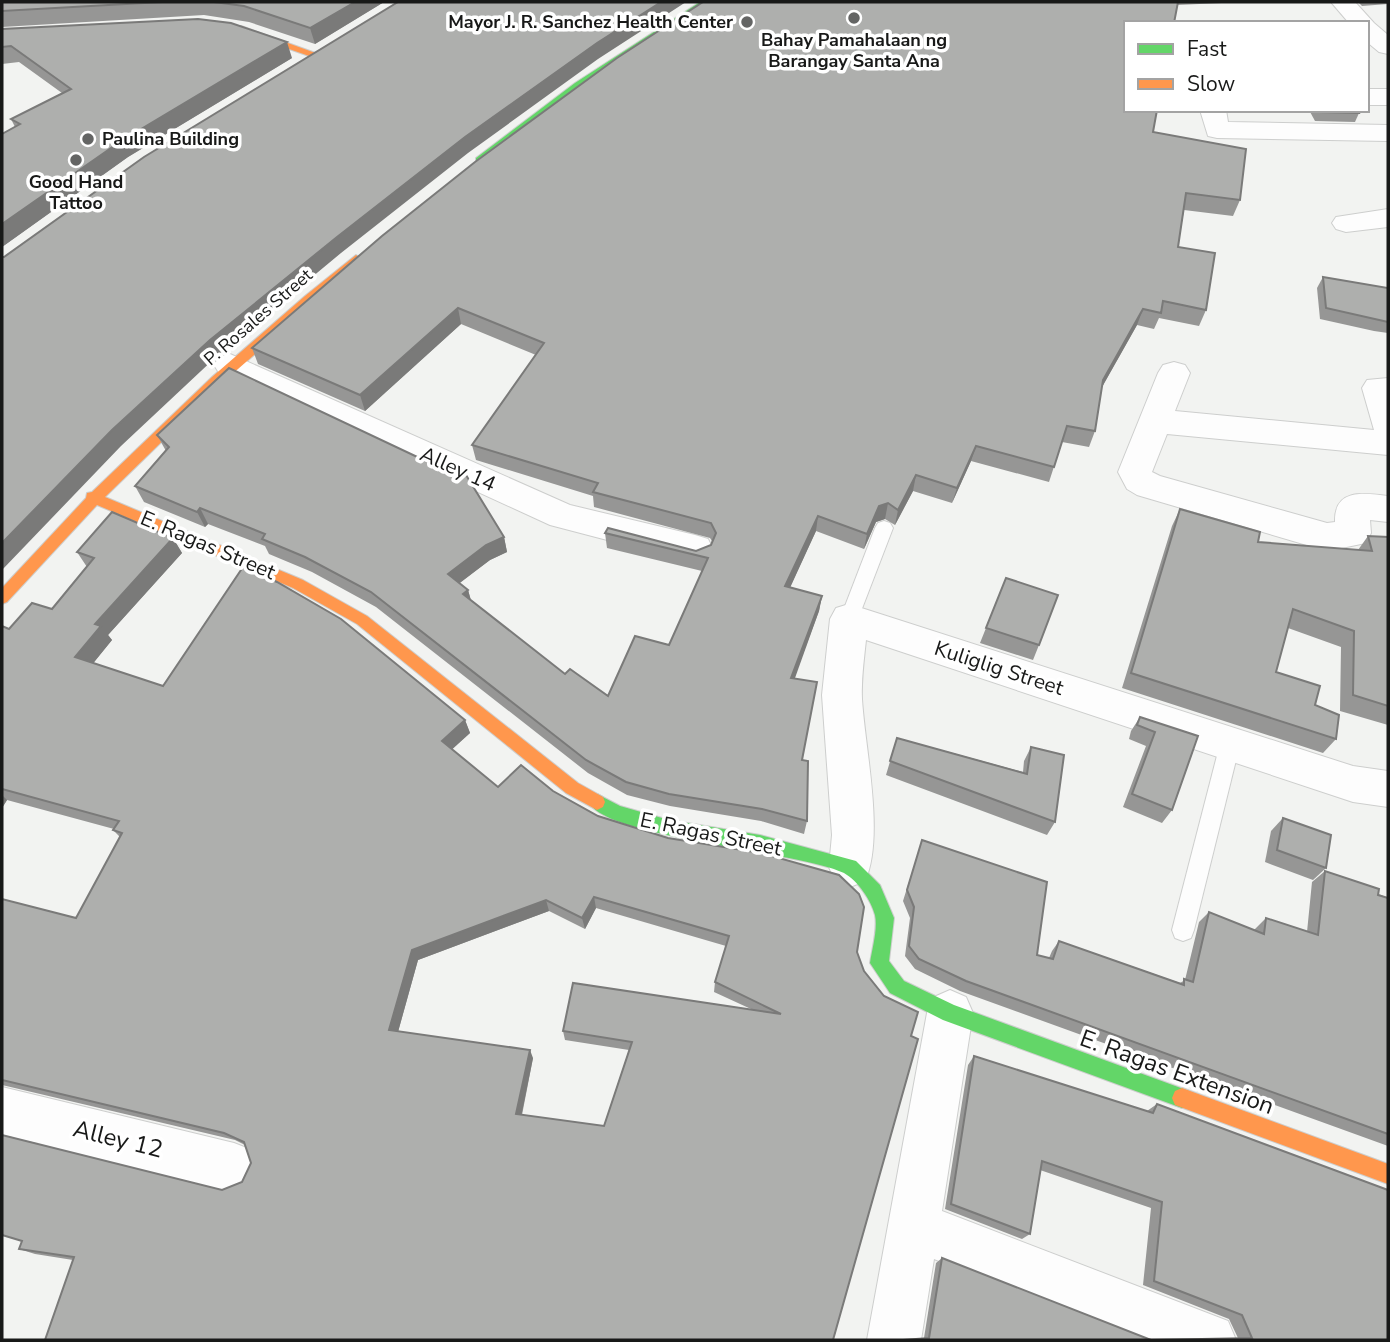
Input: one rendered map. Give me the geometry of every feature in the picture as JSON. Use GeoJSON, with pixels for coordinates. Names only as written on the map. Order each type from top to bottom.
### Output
{"type":"FeatureCollection","features":[{"type":"Feature","properties":{"kind":"street"},"geometry":{"type":"LineString","coordinates":[[468,170],[579,85],[706,2]]}},
{"type":"Feature","properties":{"kind":"street"},"geometry":{"type":"LineString","coordinates":[[1342,2],[1359,21]]}},
{"type":"Feature","properties":{"kind":"street"},"geometry":{"type":"LineString","coordinates":[[216,26],[240,29],[315,55]]}},
{"type":"Feature","properties":{"kind":"street"},"geometry":{"type":"LineString","coordinates":[[1213,112],[1217,130],[1388,133]]}},
{"type":"Feature","properties":{"kind":"street"},"geometry":{"type":"LineString","coordinates":[[1346,223],[1388,218]]}},
{"type":"Feature","properties":{"kind":"street","name":"P. Rosales Street"},"geometry":{"type":"LineString","coordinates":[[2,598],[92,496],[230,365],[372,246]]}},
{"type":"Feature","properties":{"kind":"street","name":"Alley 14"},"geometry":{"type":"LineString","coordinates":[[230,365],[562,516],[695,549]]}},
{"type":"Feature","properties":{"kind":"street"},"geometry":{"type":"LineString","coordinates":[[1174,373],[1135,472],[1139,480],[1149,486],[1327,537],[1353,533],[1352,512],[1360,506],[1388,509]]}},
{"type":"Feature","properties":{"kind":"street"},"geometry":{"type":"LineString","coordinates":[[1388,389],[1378,387],[1388,426]]}},
{"type":"Feature","properties":{"kind":"street"},"geometry":{"type":"LineString","coordinates":[[1157,421],[1388,443]]}},
{"type":"Feature","properties":{"kind":"street","name":"E. Ragas Street"},"geometry":{"type":"LineString","coordinates":[[92,496],[298,584],[362,620],[572,788],[616,813],[669,828],[760,842],[850,867]]}},
{"type":"Feature","properties":{"kind":"street"},"geometry":{"type":"LineString","coordinates":[[849,619],[842,695],[853,835],[850,867],[874,891],[884,918],[879,963],[897,987],[950,1013],[894,1340]]}},
{"type":"Feature","properties":{"kind":"street","name":"Kuliglig Street"},"geometry":{"type":"LineString","coordinates":[[849,619],[1353,784],[1388,789]]}},
{"type":"Feature","properties":{"kind":"street","name":"E. Ragas Extension"},"geometry":{"type":"LineString","coordinates":[[950,1013],[1388,1174]]}},
{"type":"Feature","properties":{"kind":"street","name":"Alley 12"},"geometry":{"type":"LineString","coordinates":[[2,1111],[234,1168]]}},
{"type":"Feature","properties":{"kind":"street"},"geometry":{"type":"LineString","coordinates":[[915,1226],[1209,1340]]}},
{"type":"Feature","properties":{"kind":"lane"},"geometry":{"type":"LineString","coordinates":[[849,619],[884,528]]}},
{"type":"Feature","properties":{"kind":"lane"},"geometry":{"type":"LineString","coordinates":[[1183,930],[1230,744]]}},
{"type":"Feature","properties":{"kind":"building"},"geometry":{"type":"Polygon","coordinates":[[[2,2],[162,2],[2,11],[2,2]]]}},
{"type":"Feature","properties":{"kind":"building"},"geometry":{"type":"Polygon","coordinates":[[[214,2],[355,2],[310,28],[244,6],[214,2]]]}},
{"type":"Feature","properties":{"kind":"building"},"geometry":{"type":"Polygon","coordinates":[[[398,2],[661,2],[597,43],[465,137],[210,340],[112,430],[2,543],[2,257],[144,157],[398,2]]]}},
{"type":"Feature","properties":{"kind":"building"},"geometry":{"type":"Polygon","coordinates":[[[703,2],[1178,2],[1174,21],[1124,21],[1124,112],[1157,112],[1153,132],[1246,149],[1240,200],[1186,193],[1178,247],[1215,253],[1206,310],[1163,301],[1161,313],[1143,309],[1103,380],[1095,431],[1067,426],[1054,467],[976,446],[957,488],[916,475],[898,510],[888,503],[879,506],[867,534],[818,516],[785,586],[822,596],[791,678],[817,682],[802,760],[808,761],[807,821],[762,809],[669,794],[626,782],[586,760],[371,592],[305,557],[262,539],[265,534],[200,508],[197,512],[135,486],[169,447],[157,435],[229,368],[430,463],[433,460],[466,475],[504,537],[486,545],[448,574],[468,590],[463,594],[565,674],[570,669],[608,696],[635,636],[669,645],[708,558],[605,533],[608,528],[696,551],[711,545],[716,533],[711,523],[593,492],[598,483],[472,445],[544,343],[458,308],[360,395],[252,348],[382,236],[475,162],[617,58],[703,2]]]}},
{"type":"Feature","properties":{"kind":"building"},"geometry":{"type":"Polygon","coordinates":[[[198,19],[231,23],[287,42],[121,141],[2,224],[2,134],[20,124],[11,119],[71,89],[11,46],[2,47],[2,29],[198,19]]]}},
{"type":"Feature","properties":{"kind":"building"},"geometry":{"type":"Polygon","coordinates":[[[1323,277],[1388,288],[1388,322],[1326,308],[1323,277]]]}},
{"type":"Feature","properties":{"kind":"building"},"geometry":{"type":"Polygon","coordinates":[[[1180,509],[1260,532],[1258,542],[1372,551],[1368,536],[1388,537],[1388,706],[1353,695],[1354,631],[1293,609],[1276,672],[1320,686],[1315,705],[1339,715],[1336,739],[1131,673],[1180,509]]]}},
{"type":"Feature","properties":{"kind":"building"},"geometry":{"type":"Polygon","coordinates":[[[112,512],[173,538],[95,624],[101,626],[75,657],[163,686],[243,567],[277,582],[341,619],[465,720],[442,741],[498,787],[521,765],[553,791],[598,816],[668,838],[761,853],[839,875],[859,894],[864,907],[857,952],[864,971],[884,996],[918,1012],[911,1036],[918,1039],[833,1340],[45,1340],[74,1257],[19,1249],[22,1241],[2,1235],[2,1135],[222,1190],[242,1182],[251,1163],[244,1142],[224,1133],[2,1080],[2,899],[76,918],[122,833],[113,830],[119,821],[2,789],[2,626],[9,629],[32,603],[52,609],[94,558],[77,552],[112,512]],[[594,897],[582,918],[546,900],[412,950],[389,1030],[530,1050],[516,1114],[604,1126],[632,1042],[563,1031],[573,983],[781,1014],[715,982],[729,936],[594,897]]]}},
{"type":"Feature","properties":{"kind":"building"},"geometry":{"type":"Polygon","coordinates":[[[1006,578],[1058,595],[1039,645],[986,628],[1006,578]]]}},
{"type":"Feature","properties":{"kind":"building"},"geometry":{"type":"Polygon","coordinates":[[[1140,717],[1198,736],[1172,810],[1132,794],[1155,732],[1137,725],[1140,717]]]}},
{"type":"Feature","properties":{"kind":"building"},"geometry":{"type":"Polygon","coordinates":[[[897,738],[1027,774],[1031,747],[1064,755],[1055,822],[890,761],[897,738]]]}},
{"type":"Feature","properties":{"kind":"building"},"geometry":{"type":"Polygon","coordinates":[[[1283,818],[1331,835],[1326,868],[1277,850],[1283,818]]]}},
{"type":"Feature","properties":{"kind":"building"},"geometry":{"type":"Polygon","coordinates":[[[922,840],[1047,882],[1037,955],[1053,959],[1059,941],[1184,985],[1184,979],[1193,982],[1209,912],[1264,934],[1266,918],[1318,935],[1325,871],[1379,889],[1378,895],[1388,898],[1388,1134],[966,981],[919,959],[909,946],[914,907],[907,890],[922,840]]]}},
{"type":"Feature","properties":{"kind":"building"},"geometry":{"type":"Polygon","coordinates":[[[974,1056],[1153,1113],[1157,1104],[1388,1190],[1388,1340],[1151,1340],[1252,1338],[1242,1315],[1154,1281],[1162,1202],[1042,1161],[1030,1234],[951,1204],[974,1056]]]}},
{"type":"Feature","properties":{"kind":"building"},"geometry":{"type":"Polygon","coordinates":[[[942,1258],[1151,1340],[903,1340],[929,1338],[942,1258]]]}},
{"type":"Feature","properties":{"kind":"traffic: fast"},"geometry":{"type":"LineString","coordinates":[[480,160],[579,85],[706,2]]}},
{"type":"Feature","properties":{"kind":"traffic: fast"},"geometry":{"type":"LineString","coordinates":[[597,802],[616,813],[669,828],[760,843],[850,867],[874,891],[885,918],[879,963],[897,987],[950,1013],[1182,1098]]}},
{"type":"Feature","properties":{"kind":"traffic: slow"},"geometry":{"type":"LineString","coordinates":[[238,28],[316,55]]}},
{"type":"Feature","properties":{"kind":"traffic: slow"},"geometry":{"type":"LineString","coordinates":[[2,598],[128,464],[263,339],[356,259]]}},
{"type":"Feature","properties":{"kind":"traffic: slow"},"geometry":{"type":"LineString","coordinates":[[92,497],[298,584],[362,620],[572,788],[597,802]]}},
{"type":"Feature","properties":{"kind":"traffic: slow"},"geometry":{"type":"LineString","coordinates":[[1182,1098],[1388,1174]]}},
{"type":"Feature","properties":{"kind":"place","name":"Bahay Pamahalaan ng Barangay Santa Ana"},"geometry":{"type":"Point","coordinates":[854,18]}},
{"type":"Feature","properties":{"kind":"place","name":"Mayor J. R. Sanchez Health Center"},"geometry":{"type":"Point","coordinates":[747,22]}},
{"type":"Feature","properties":{"kind":"place","name":"Paulina Building"},"geometry":{"type":"Point","coordinates":[88,139]}},
{"type":"Feature","properties":{"kind":"place","name":"Good Hand Tattoo"},"geometry":{"type":"Point","coordinates":[76,160]}}]}
